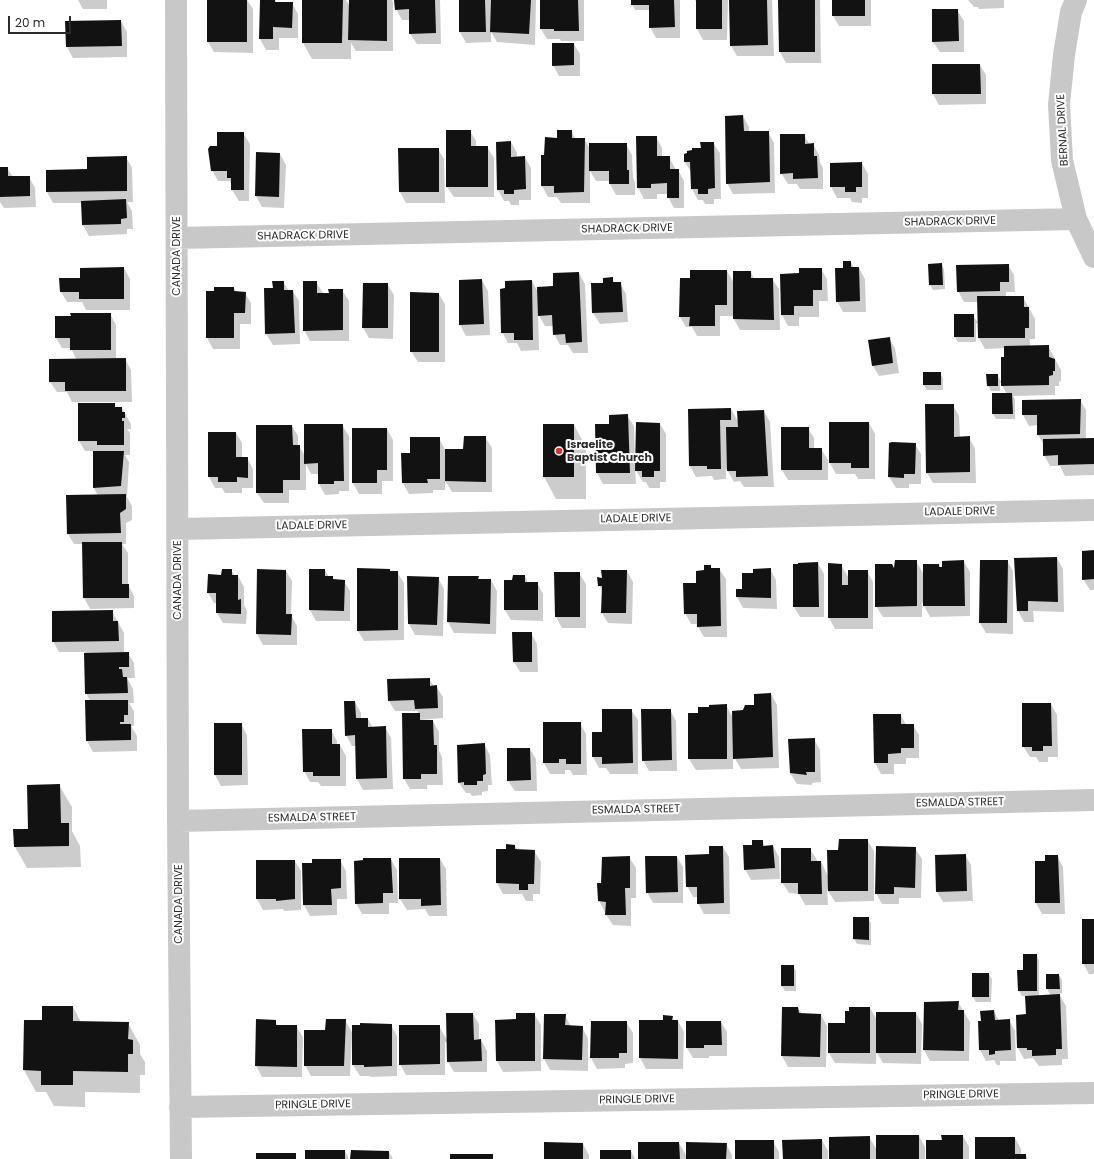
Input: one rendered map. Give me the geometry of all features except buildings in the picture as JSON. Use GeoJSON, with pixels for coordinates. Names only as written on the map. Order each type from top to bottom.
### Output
{"type":"FeatureCollection","features":[{"type":"Feature","properties":{"kind":"street","name":"CANADA DRIVE"},"geometry":{"type":"LineString","coordinates":[[176,0],[178,821],[181,1159]]}},
{"type":"Feature","properties":{"kind":"street","name":"BERNAL DRIVE"},"geometry":{"type":"LineString","coordinates":[[1076,0],[1071,12],[1066,41],[1060,104],[1062,160],[1076,219],[1094,257]]}},
{"type":"Feature","properties":{"kind":"street","name":"SHADRACK DRIVE"},"geometry":{"type":"LineString","coordinates":[[177,238],[1076,219]]}},
{"type":"Feature","properties":{"kind":"street","name":"LADALE DRIVE"},"geometry":{"type":"LineString","coordinates":[[178,529],[1094,510]]}},
{"type":"Feature","properties":{"kind":"street","name":"ESMALDA STREET"},"geometry":{"type":"LineString","coordinates":[[178,821],[1094,800]]}},
{"type":"Feature","properties":{"kind":"street","name":"PRINGLE DRIVE"},"geometry":{"type":"LineString","coordinates":[[180,1107],[1094,1093]]}},
{"type":"Feature","properties":{"kind":"place","name":"Israelite Baptist Church"},"geometry":{"type":"Point","coordinates":[559,451]}}]}
